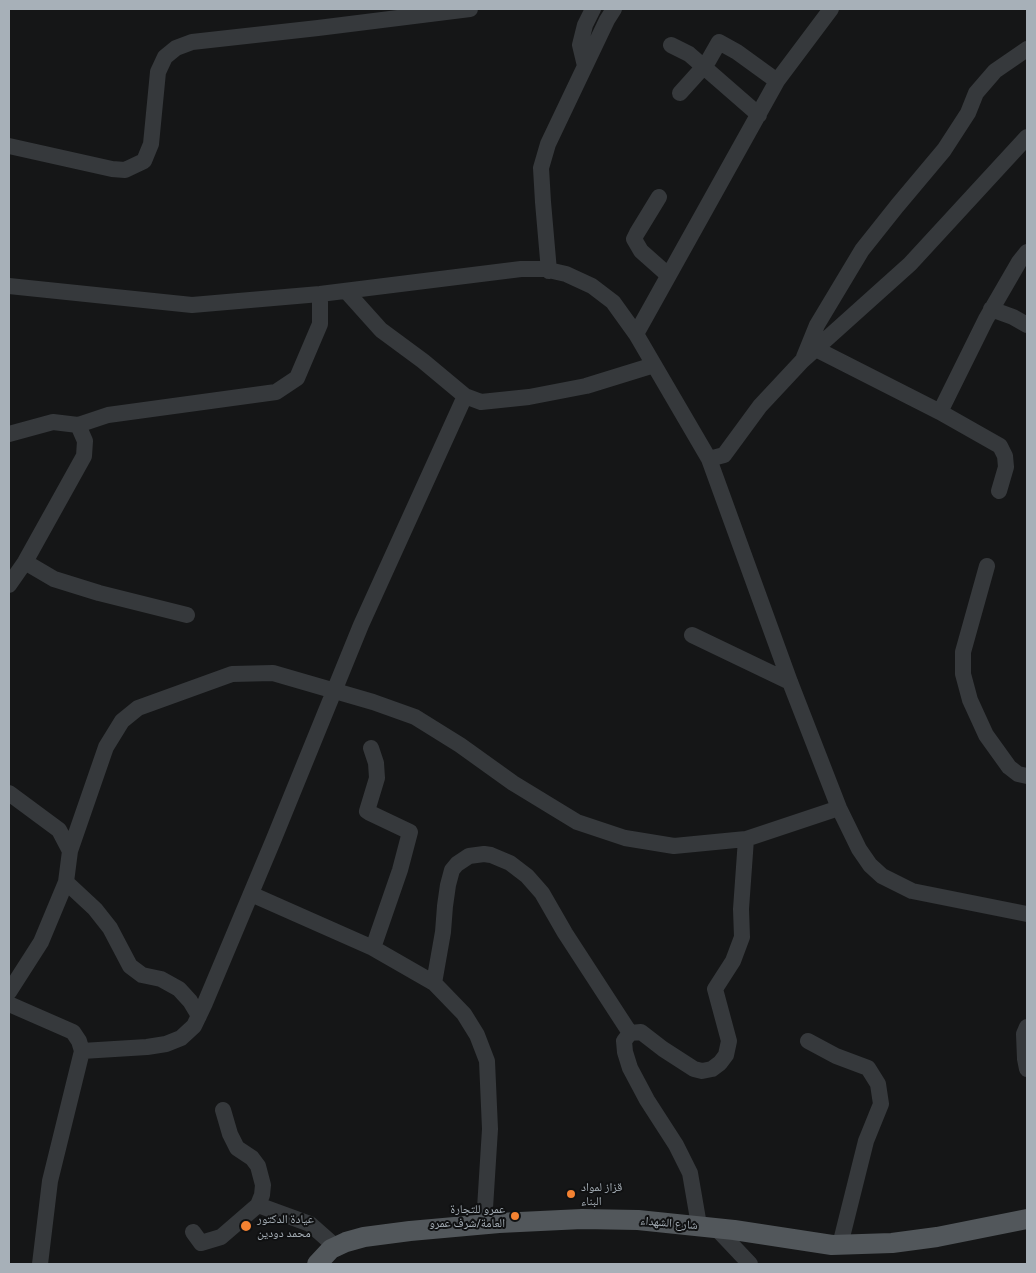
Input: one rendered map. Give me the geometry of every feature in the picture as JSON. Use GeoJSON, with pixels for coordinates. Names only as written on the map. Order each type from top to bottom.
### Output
{"type":"FeatureCollection","features":[{"type":"Feature","properties":{"kind":"main road","name":"شارع الشهداء"},"geometry":{"type":"LineString","coordinates":[[335,1256],[364,1237],[484,1224],[582,1219],[638,1220],[713,1231],[840,1245],[892,1243],[937,1237],[1027,1219]]}},
{"type":"Feature","properties":{"kind":"main road","name":"شارع الشهداء"},"geometry":{"type":"LineString","coordinates":[[335,1256],[413,1242],[581,1228],[639,1229],[697,1235],[713,1231],[830,1256],[861,1257],[909,1254],[953,1247],[1027,1231]]}},
{"type":"Feature","properties":{"kind":"main road","name":"شارع الشهداء"},"geometry":{"type":"LineString","coordinates":[[317,1264],[331,1249],[335,1256]]}},
{"type":"Feature","properties":{"kind":"street"},"geometry":{"type":"LineString","coordinates":[[9,146],[112,170],[125,170],[144,160],[151,144],[158,72],[165,57],[176,48],[192,42],[470,9]]}},
{"type":"Feature","properties":{"kind":"street"},"geometry":{"type":"LineString","coordinates":[[585,66],[580,45],[584,26],[593,9]]}},
{"type":"Feature","properties":{"kind":"street"},"geometry":{"type":"LineString","coordinates":[[636,334],[777,81],[831,9]]}},
{"type":"Feature","properties":{"kind":"street"},"geometry":{"type":"LineString","coordinates":[[550,271],[543,202],[542,168],[548,144],[609,11]]}},
{"type":"Feature","properties":{"kind":"street"},"geometry":{"type":"LineString","coordinates":[[680,93],[704,67],[719,42],[737,52],[777,81]]}},
{"type":"Feature","properties":{"kind":"street"},"geometry":{"type":"LineString","coordinates":[[671,45],[689,54],[759,115]]}},
{"type":"Feature","properties":{"kind":"street"},"geometry":{"type":"LineString","coordinates":[[802,361],[817,325],[862,250],[896,206],[944,150],[968,113],[976,93],[995,72],[1027,49]]}},
{"type":"Feature","properties":{"kind":"street"},"geometry":{"type":"LineString","coordinates":[[709,459],[724,455],[760,406],[802,361],[910,264],[1027,138]]}},
{"type":"Feature","properties":{"kind":"street"},"geometry":{"type":"LineString","coordinates":[[659,197],[634,239],[641,251],[668,275]]}},
{"type":"Feature","properties":{"kind":"street"},"geometry":{"type":"LineString","coordinates":[[940,412],[991,309],[1027,252]]}},
{"type":"Feature","properties":{"kind":"street"},"geometry":{"type":"LineString","coordinates":[[9,286],[192,305],[320,294],[521,268],[566,274],[592,286],[613,302],[636,334],[709,459],[790,682],[839,808],[859,849],[870,865],[882,876],[912,891],[1027,914]]}},
{"type":"Feature","properties":{"kind":"street"},"geometry":{"type":"LineString","coordinates":[[346,291],[380,330],[423,361],[465,396],[481,402],[529,397],[586,386],[654,365]]}},
{"type":"Feature","properties":{"kind":"street"},"geometry":{"type":"LineString","coordinates":[[9,434],[53,422],[78,425],[108,415],[276,392],[297,378],[320,324],[320,294]]}},
{"type":"Feature","properties":{"kind":"street"},"geometry":{"type":"LineString","coordinates":[[991,309],[1027,325]]}},
{"type":"Feature","properties":{"kind":"street"},"geometry":{"type":"LineString","coordinates":[[816,349],[940,412],[1000,446],[1005,456],[1006,467],[999,491]]}},
{"type":"Feature","properties":{"kind":"street"},"geometry":{"type":"LineString","coordinates":[[82,1051],[166,1044],[181,1038],[194,1026],[251,894],[361,625],[465,396]]}},
{"type":"Feature","properties":{"kind":"street"},"geometry":{"type":"LineString","coordinates":[[9,585],[25,562],[84,456],[85,441],[78,425]]}},
{"type":"Feature","properties":{"kind":"street"},"geometry":{"type":"LineString","coordinates":[[25,562],[54,578],[187,616]]}},
{"type":"Feature","properties":{"kind":"street"},"geometry":{"type":"LineString","coordinates":[[987,566],[962,652],[964,674],[970,700],[986,735],[1009,766],[1018,774],[1027,776]]}},
{"type":"Feature","properties":{"kind":"street"},"geometry":{"type":"LineString","coordinates":[[692,635],[790,682]]}},
{"type":"Feature","properties":{"kind":"street"},"geometry":{"type":"LineString","coordinates":[[9,992],[41,942],[66,882],[70,851],[106,747],[122,721],[138,708],[232,674],[273,674],[373,702],[414,717],[460,744],[513,782],[577,822],[626,838],[674,846],[746,839],[839,808]]}},
{"type":"Feature","properties":{"kind":"street"},"geometry":{"type":"LineString","coordinates":[[371,748],[376,763],[377,778],[367,810],[410,832],[400,870],[373,948]]}},
{"type":"Feature","properties":{"kind":"street"},"geometry":{"type":"LineString","coordinates":[[9,793],[59,830],[70,851]]}},
{"type":"Feature","properties":{"kind":"street"},"geometry":{"type":"LineString","coordinates":[[630,1032],[641,1032],[694,1069],[712,1069],[720,1064],[726,1055],[729,1041],[716,989],[733,961],[742,937],[741,909],[746,839]]}},
{"type":"Feature","properties":{"kind":"street"},"geometry":{"type":"LineString","coordinates":[[434,983],[443,932],[445,901],[452,870],[469,856],[491,855],[519,869],[535,884],[630,1032]]}},
{"type":"Feature","properties":{"kind":"street"},"geometry":{"type":"LineString","coordinates":[[66,882],[95,909],[110,928],[130,966],[142,975],[161,979],[178,989],[199,1016]]}},
{"type":"Feature","properties":{"kind":"street"},"geometry":{"type":"LineString","coordinates":[[251,894],[373,948],[434,983],[464,1014],[477,1035],[487,1061],[490,1128],[484,1224]]}},
{"type":"Feature","properties":{"kind":"street"},"geometry":{"type":"LineString","coordinates":[[9,1004],[73,1032],[79,1041],[82,1051],[50,1181],[40,1264]]}},
{"type":"Feature","properties":{"kind":"street"},"geometry":{"type":"LineString","coordinates":[[1026,1063],[1024,1034],[1027,1027]]}},
{"type":"Feature","properties":{"kind":"street"},"geometry":{"type":"LineString","coordinates":[[630,1032],[624,1041],[630,1068],[647,1100],[676,1145],[690,1173],[713,1231],[750,1264]]}},
{"type":"Feature","properties":{"kind":"street"},"geometry":{"type":"LineString","coordinates":[[808,1041],[836,1056],[868,1068],[878,1084],[881,1104],[866,1141],[840,1245]]}},
{"type":"Feature","properties":{"kind":"street"},"geometry":{"type":"LineString","coordinates":[[193,1232],[201,1243],[221,1237],[258,1205],[263,1190],[258,1166],[252,1158],[237,1148],[230,1134],[224,1110]]}},
{"type":"Feature","properties":{"kind":"street"},"geometry":{"type":"LineString","coordinates":[[258,1205],[310,1224],[335,1256]]}},
{"type":"Feature","properties":{"kind":"place","name":"قزاز لمواد البناء"},"geometry":{"type":"Point","coordinates":[571,1194]}},
{"type":"Feature","properties":{"kind":"place","name":"عمرو للتجارة العامة/شرف عمرو"},"geometry":{"type":"Point","coordinates":[515,1216]}},
{"type":"Feature","properties":{"kind":"place","name":"عيادة الدكتور محمد دودين"},"geometry":{"type":"Point","coordinates":[246,1226]}}]}
